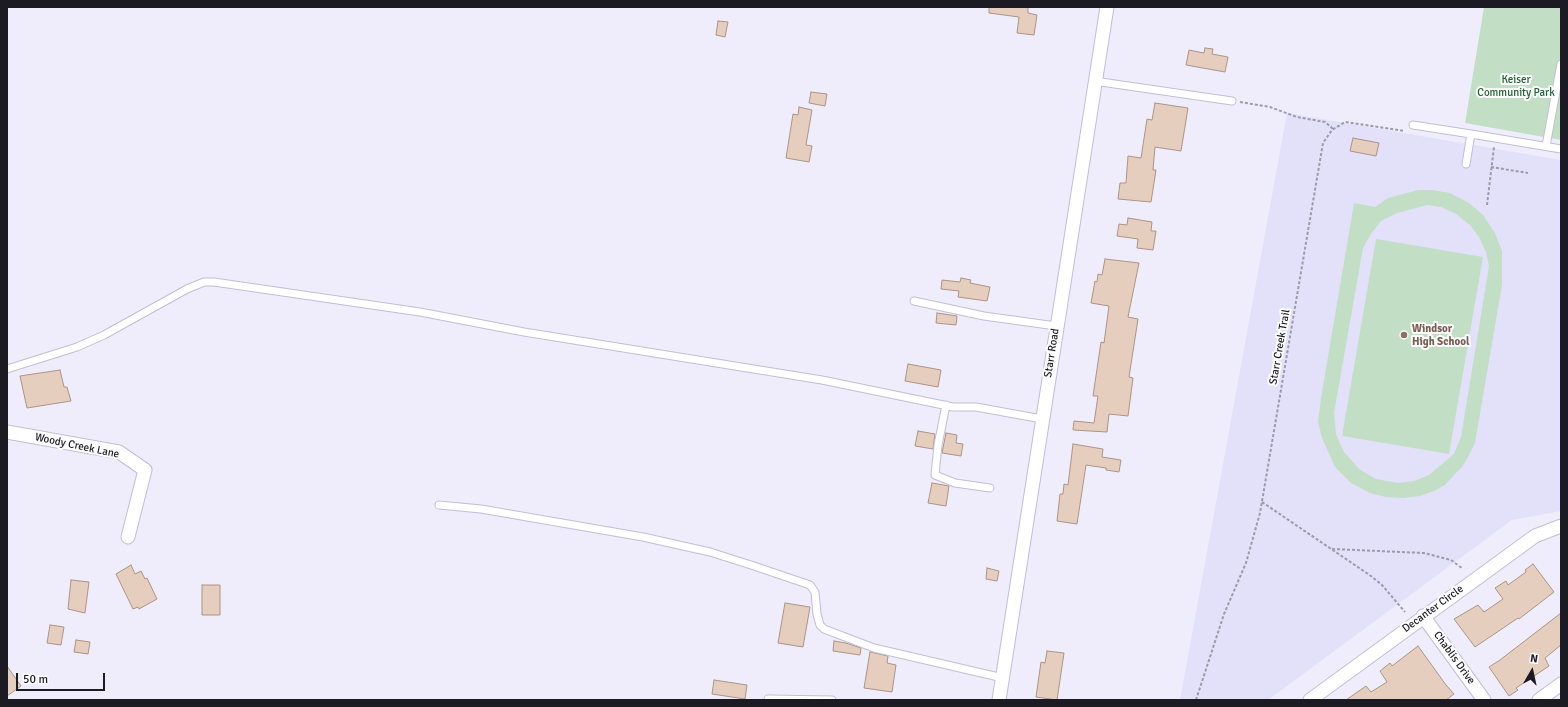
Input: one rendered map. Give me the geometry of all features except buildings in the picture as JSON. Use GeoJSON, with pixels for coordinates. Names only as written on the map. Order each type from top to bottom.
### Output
{"type":"FeatureCollection","features":[{"type":"Feature","properties":{"kind":"street","name":"Starr Road"},"geometry":{"type":"LineString","coordinates":[[999,700],[1094,81],[1107,7]]}},
{"type":"Feature","properties":{"kind":"street","name":"Woody Creek Lane"},"geometry":{"type":"LineString","coordinates":[[7,432],[119,452],[145,470],[128,537]]}},
{"type":"Feature","properties":{"kind":"street","name":"Decanter Circle"},"geometry":{"type":"LineString","coordinates":[[1312,699],[1423,616],[1535,536],[1561,526]]}},
{"type":"Feature","properties":{"kind":"street","name":"Chablis Drive"},"geometry":{"type":"LineString","coordinates":[[1423,616],[1484,700]]}},
{"type":"Feature","properties":{"kind":"street"},"geometry":{"type":"LineString","coordinates":[[1539,700],[1561,684]]}},
{"type":"Feature","properties":{"kind":"lane"},"geometry":{"type":"LineString","coordinates":[[1546,146],[1561,64]]}},
{"type":"Feature","properties":{"kind":"lane"},"geometry":{"type":"LineString","coordinates":[[1094,81],[1232,101]]}},
{"type":"Feature","properties":{"kind":"lane"},"geometry":{"type":"LineString","coordinates":[[1413,125],[1561,149]]}},
{"type":"Feature","properties":{"kind":"lane"},"geometry":{"type":"LineString","coordinates":[[1466,164],[1471,134]]}},
{"type":"Feature","properties":{"kind":"lane"},"geometry":{"type":"LineString","coordinates":[[7,369],[77,347],[104,335],[187,289],[204,282],[214,282],[420,312],[524,332],[822,380],[946,405],[976,407],[1042,419]]}},
{"type":"Feature","properties":{"kind":"lane"},"geometry":{"type":"LineString","coordinates":[[914,300],[984,316],[1056,326]]}},
{"type":"Feature","properties":{"kind":"lane"},"geometry":{"type":"LineString","coordinates":[[946,405],[938,445],[935,475],[955,483],[990,488]]}},
{"type":"Feature","properties":{"kind":"lane"},"geometry":{"type":"LineString","coordinates":[[439,505],[481,510],[643,537],[710,552],[810,585],[816,592],[817,614],[820,625],[824,629],[874,648],[1003,678]]}},
{"type":"Feature","properties":{"kind":"lane"},"geometry":{"type":"LineString","coordinates":[[768,698],[832,700]]}},
{"type":"Feature","properties":{"kind":"path"},"geometry":{"type":"LineString","coordinates":[[1232,101],[1270,107],[1297,117],[1325,122],[1333,129],[1345,122],[1408,132]]}},
{"type":"Feature","properties":{"kind":"path","name":"Starr Creek Trail"},"geometry":{"type":"LineString","coordinates":[[1196,700],[1224,614],[1246,563],[1262,502],[1323,143],[1333,129]]}},
{"type":"Feature","properties":{"kind":"path"},"geometry":{"type":"LineString","coordinates":[[1487,205],[1494,146]]}},
{"type":"Feature","properties":{"kind":"path"},"geometry":{"type":"LineString","coordinates":[[1491,167],[1528,173]]}},
{"type":"Feature","properties":{"kind":"path"},"geometry":{"type":"LineString","coordinates":[[1262,502],[1382,585],[1405,612]]}},
{"type":"Feature","properties":{"kind":"path"},"geometry":{"type":"LineString","coordinates":[[1331,549],[1424,553],[1451,560],[1463,569]]}},
{"type":"Feature","properties":{"kind":"shaded area","name":"Windsor High School"},"geometry":{"type":"Polygon","coordinates":[[[1287,113],[1561,160],[1561,511],[1512,520],[1268,700],[1180,700],[1287,113]]]}},
{"type":"Feature","properties":{"kind":"green space","name":"Keiser Community Park"},"geometry":{"type":"Polygon","coordinates":[[[1484,7],[1561,7],[1561,140],[1465,123],[1484,7]]]}},
{"type":"Feature","properties":{"kind":"green space"},"geometry":{"type":"Polygon","coordinates":[[[1418,190],[1432,190],[1450,193],[1469,203],[1483,215],[1495,233],[1502,251],[1502,285],[1475,443],[1462,467],[1445,485],[1420,496],[1403,498],[1386,497],[1370,493],[1351,483],[1335,467],[1322,438],[1318,422],[1354,203],[1375,207],[1388,198],[1418,190]],[[1427,205],[1397,213],[1381,221],[1363,248],[1334,413],[1336,434],[1344,452],[1359,469],[1376,479],[1398,483],[1414,481],[1429,475],[1454,454],[1461,437],[1489,266],[1486,252],[1479,237],[1470,225],[1456,214],[1441,207],[1427,205]]]}},
{"type":"Feature","properties":{"kind":"green space"},"geometry":{"type":"Polygon","coordinates":[[[1376,239],[1483,257],[1449,454],[1342,436],[1376,239]]]}},
{"type":"Feature","properties":{"kind":"place","name":"Windsor High School"},"geometry":{"type":"Point","coordinates":[1404,335]}}]}
